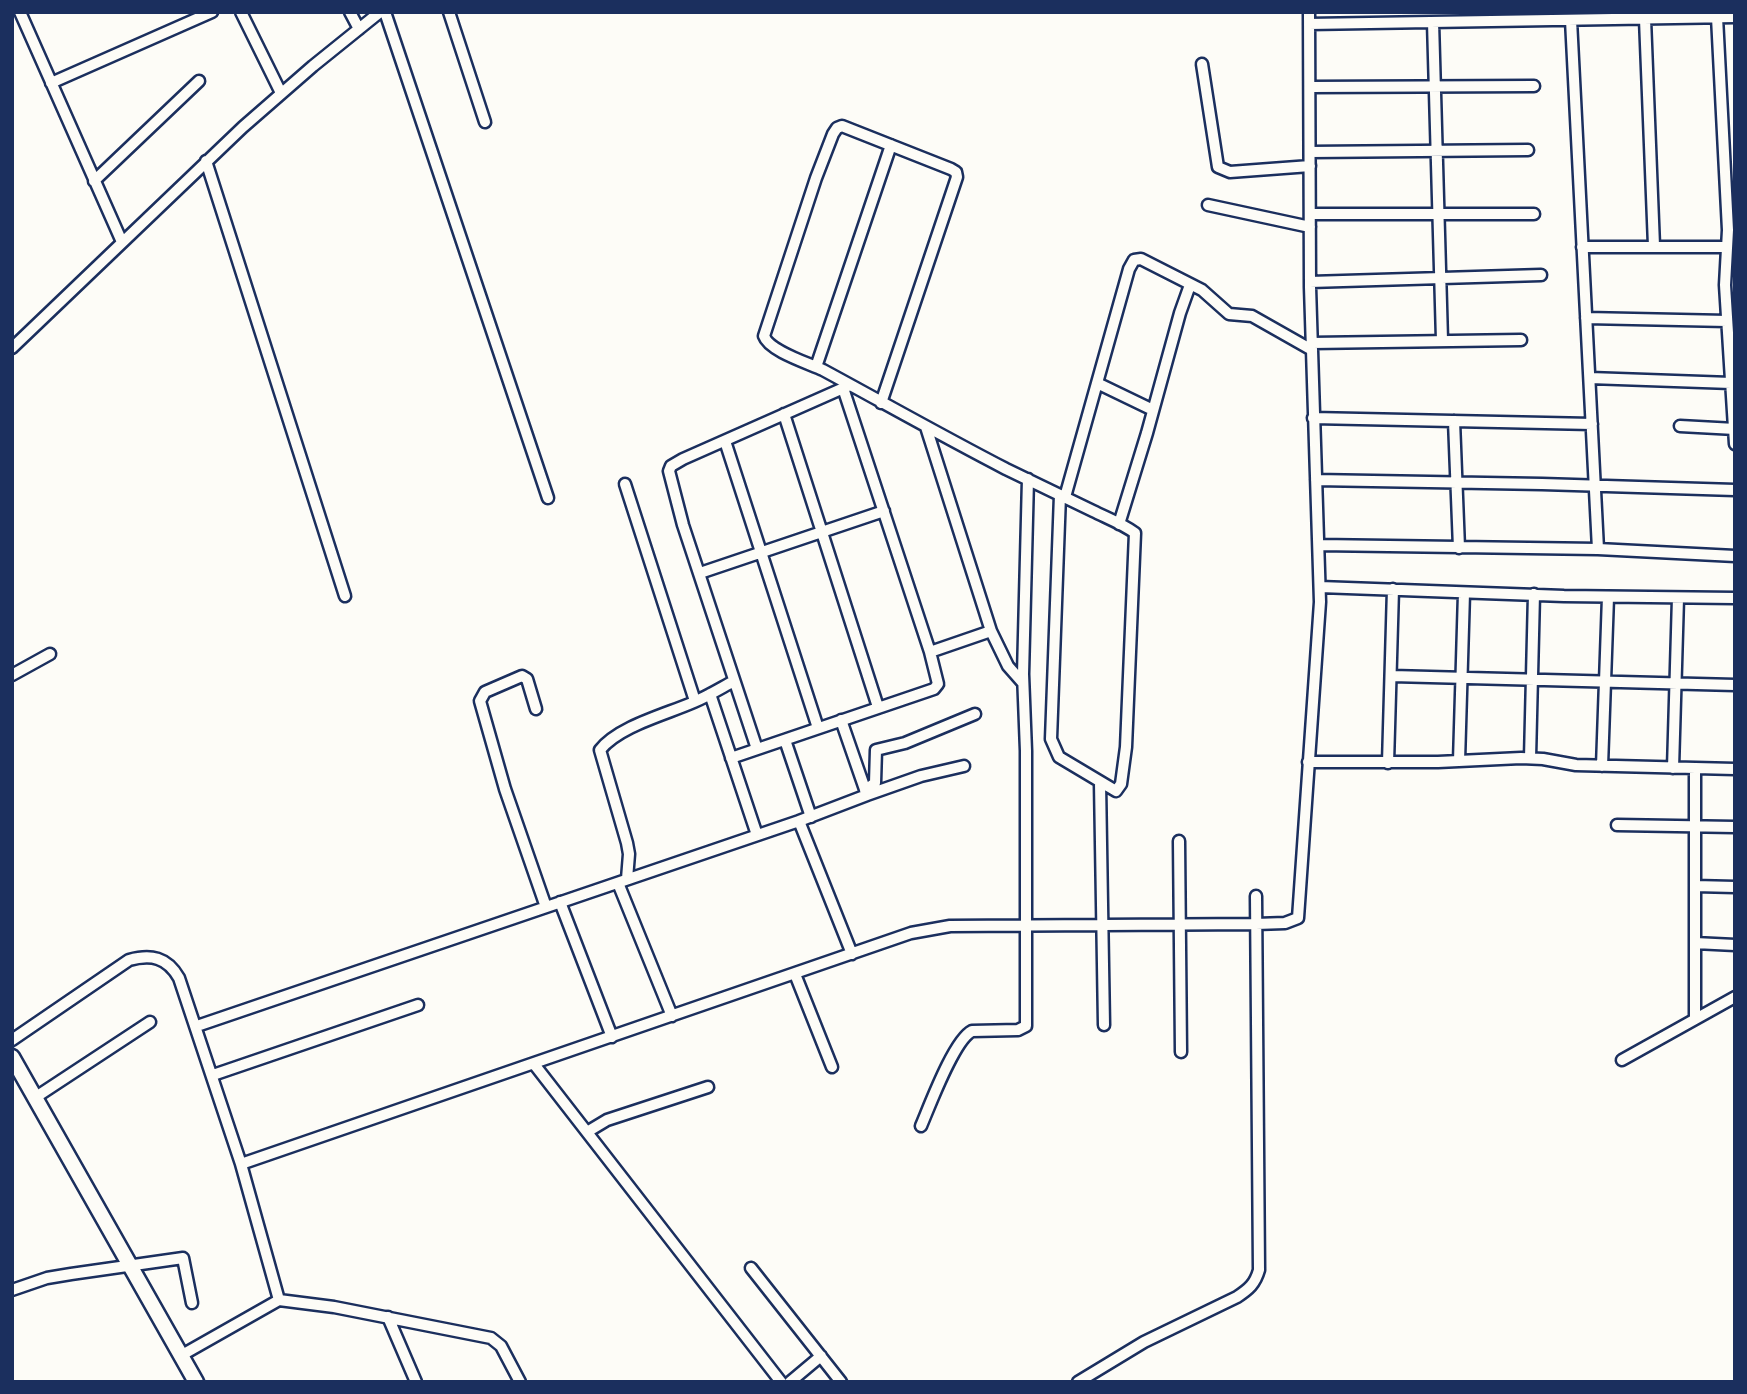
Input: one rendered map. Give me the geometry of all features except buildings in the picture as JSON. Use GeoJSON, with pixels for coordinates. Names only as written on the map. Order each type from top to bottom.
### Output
{"type":"FeatureCollection","features":[{"type":"Feature","properties":{"kind":"street"},"geometry":{"type":"LineString","coordinates":[[21,12],[122,242]]}},
{"type":"Feature","properties":{"kind":"street"},"geometry":{"type":"LineString","coordinates":[[51,83],[212,12]]}},
{"type":"Feature","properties":{"kind":"street"},"geometry":{"type":"LineString","coordinates":[[241,12],[281,93]]}},
{"type":"Feature","properties":{"kind":"street"},"geometry":{"type":"LineString","coordinates":[[350,12],[359,29]]}},
{"type":"Feature","properties":{"kind":"street"},"geometry":{"type":"LineString","coordinates":[[12,348],[206,161],[281,93],[383,12],[548,498]]}},
{"type":"Feature","properties":{"kind":"street"},"geometry":{"type":"LineString","coordinates":[[450,12],[485,122]]}},
{"type":"Feature","properties":{"kind":"street"},"geometry":{"type":"LineString","coordinates":[[241,1164],[911,933],[950,926],[1256,924],[1285,923],[1298,918],[1320,587],[1310,282],[1309,12]]}},
{"type":"Feature","properties":{"kind":"street"},"geometry":{"type":"LineString","coordinates":[[1717,17],[1726,159],[1725,285],[1735,444]]}},
{"type":"Feature","properties":{"kind":"street"},"geometry":{"type":"LineString","coordinates":[[1309,24],[1735,17]]}},
{"type":"Feature","properties":{"kind":"street"},"geometry":{"type":"LineString","coordinates":[[1645,19],[1654,246]]}},
{"type":"Feature","properties":{"kind":"street"},"geometry":{"type":"LineString","coordinates":[[1571,20],[1598,549]]}},
{"type":"Feature","properties":{"kind":"street"},"geometry":{"type":"LineString","coordinates":[[1433,22],[1442,340]]}},
{"type":"Feature","properties":{"kind":"street"},"geometry":{"type":"LineString","coordinates":[[1202,64],[1218,167],[1230,172],[1310,166]]}},
{"type":"Feature","properties":{"kind":"street"},"geometry":{"type":"LineString","coordinates":[[94,181],[199,81]]}},
{"type":"Feature","properties":{"kind":"street"},"geometry":{"type":"LineString","coordinates":[[1310,88],[1534,86]]}},
{"type":"Feature","properties":{"kind":"street"},"geometry":{"type":"LineString","coordinates":[[881,403],[957,177],[951,169],[842,126],[837,128],[820,167],[764,336],[765,341],[816,367],[845,386],[881,403],[1028,479],[1063,496],[1133,531],[1136,537],[1126,747],[1119,790],[1112,791],[1059,757],[1051,739],[1063,496],[1134,260],[1141,259],[1202,290],[1229,314],[1252,316],[1312,346],[1442,340],[1521,340]]}},
{"type":"Feature","properties":{"kind":"street"},"geometry":{"type":"LineString","coordinates":[[816,367],[891,145]]}},
{"type":"Feature","properties":{"kind":"street"},"geometry":{"type":"LineString","coordinates":[[1310,152],[1528,150]]}},
{"type":"Feature","properties":{"kind":"street"},"geometry":{"type":"LineString","coordinates":[[206,161],[345,596]]}},
{"type":"Feature","properties":{"kind":"street"},"geometry":{"type":"LineString","coordinates":[[1208,205],[1310,227]]}},
{"type":"Feature","properties":{"kind":"street"},"geometry":{"type":"LineString","coordinates":[[1310,215],[1534,214]]}},
{"type":"Feature","properties":{"kind":"street"},"geometry":{"type":"LineString","coordinates":[[1582,247],[1727,247]]}},
{"type":"Feature","properties":{"kind":"street"},"geometry":{"type":"LineString","coordinates":[[1310,282],[1541,275]]}},
{"type":"Feature","properties":{"kind":"street"},"geometry":{"type":"LineString","coordinates":[[1119,524],[1190,285]]}},
{"type":"Feature","properties":{"kind":"street"},"geometry":{"type":"LineString","coordinates":[[1586,318],[1727,321]]}},
{"type":"Feature","properties":{"kind":"street"},"geometry":{"type":"LineString","coordinates":[[1590,378],[1731,383]]}},
{"type":"Feature","properties":{"kind":"street"},"geometry":{"type":"LineString","coordinates":[[1097,383],[1153,410]]}},
{"type":"Feature","properties":{"kind":"street"},"geometry":{"type":"LineString","coordinates":[[757,749],[682,524],[668,471],[671,466],[845,386]]}},
{"type":"Feature","properties":{"kind":"street"},"geometry":{"type":"LineString","coordinates":[[731,758],[937,688],[938,680],[930,652],[845,386]]}},
{"type":"Feature","properties":{"kind":"street"},"geometry":{"type":"LineString","coordinates":[[784,414],[878,708]]}},
{"type":"Feature","properties":{"kind":"street"},"geometry":{"type":"LineString","coordinates":[[1313,418],[1592,424]]}},
{"type":"Feature","properties":{"kind":"street"},"geometry":{"type":"LineString","coordinates":[[1454,421],[1459,548]]}},
{"type":"Feature","properties":{"kind":"street"},"geometry":{"type":"LineString","coordinates":[[1680,426],[1734,429]]}},
{"type":"Feature","properties":{"kind":"street"},"geometry":{"type":"LineString","coordinates":[[926,427],[991,631],[1008,666],[1023,683]]}},
{"type":"Feature","properties":{"kind":"street"},"geometry":{"type":"LineString","coordinates":[[725,441],[818,728]]}},
{"type":"Feature","properties":{"kind":"street"},"geometry":{"type":"LineString","coordinates":[[921,1126],[966,1034],[972,1031],[1018,1030],[1026,1026],[1026,751],[1023,683],[1028,479]]}},
{"type":"Feature","properties":{"kind":"street"},"geometry":{"type":"LineString","coordinates":[[1316,480],[1735,490]]}},
{"type":"Feature","properties":{"kind":"street"},"geometry":{"type":"LineString","coordinates":[[625,484],[695,701]]}},
{"type":"Feature","properties":{"kind":"street"},"geometry":{"type":"LineString","coordinates":[[700,573],[884,511]]}},
{"type":"Feature","properties":{"kind":"street"},"geometry":{"type":"LineString","coordinates":[[1319,545],[1598,549],[1735,556]]}},
{"type":"Feature","properties":{"kind":"street"},"geometry":{"type":"LineString","coordinates":[[1320,587],[1608,597],[1735,598]]}},
{"type":"Feature","properties":{"kind":"street"},"geometry":{"type":"LineString","coordinates":[[1388,763],[1394,589]]}},
{"type":"Feature","properties":{"kind":"street"},"geometry":{"type":"LineString","coordinates":[[1459,761],[1464,593]]}},
{"type":"Feature","properties":{"kind":"street"},"geometry":{"type":"LineString","coordinates":[[1530,758],[1534,594]]}},
{"type":"Feature","properties":{"kind":"street"},"geometry":{"type":"LineString","coordinates":[[1602,766],[1608,597]]}},
{"type":"Feature","properties":{"kind":"street"},"geometry":{"type":"LineString","coordinates":[[1673,768],[1678,598]]}},
{"type":"Feature","properties":{"kind":"street"},"geometry":{"type":"LineString","coordinates":[[930,652],[991,631]]}},
{"type":"Feature","properties":{"kind":"street"},"geometry":{"type":"LineString","coordinates":[[12,675],[50,654]]}},
{"type":"Feature","properties":{"kind":"street"},"geometry":{"type":"LineString","coordinates":[[536,709],[527,679],[522,676],[485,692],[480,701],[505,789],[546,907]]}},
{"type":"Feature","properties":{"kind":"street"},"geometry":{"type":"LineString","coordinates":[[1392,676],[1735,685]]}},
{"type":"Feature","properties":{"kind":"street"},"geometry":{"type":"LineString","coordinates":[[672,1016],[623,881],[629,855],[627,843],[600,750],[644,721],[695,701],[734,681]]}},
{"type":"Feature","properties":{"kind":"street"},"geometry":{"type":"LineString","coordinates":[[710,694],[757,835]]}},
{"type":"Feature","properties":{"kind":"street"},"geometry":{"type":"LineString","coordinates":[[866,793],[875,783],[876,750],[905,743],[975,714]]}},
{"type":"Feature","properties":{"kind":"street"},"geometry":{"type":"LineString","coordinates":[[841,720],[866,793]]}},
{"type":"Feature","properties":{"kind":"street"},"geometry":{"type":"LineString","coordinates":[[785,740],[811,817]]}},
{"type":"Feature","properties":{"kind":"street"},"geometry":{"type":"LineString","coordinates":[[1308,762],[1388,763],[1530,758],[1576,765],[1735,769]]}},
{"type":"Feature","properties":{"kind":"street"},"geometry":{"type":"LineString","coordinates":[[197,1026],[811,817],[866,793],[964,766]]}},
{"type":"Feature","properties":{"kind":"street"},"geometry":{"type":"LineString","coordinates":[[1695,768],[1695,1019]]}},
{"type":"Feature","properties":{"kind":"street"},"geometry":{"type":"LineString","coordinates":[[1100,783],[1104,1025]]}},
{"type":"Feature","properties":{"kind":"street"},"geometry":{"type":"LineString","coordinates":[[799,821],[852,954]]}},
{"type":"Feature","properties":{"kind":"street"},"geometry":{"type":"LineString","coordinates":[[1617,825],[1735,827]]}},
{"type":"Feature","properties":{"kind":"street"},"geometry":{"type":"LineString","coordinates":[[1179,841],[1181,1052]]}},
{"type":"Feature","properties":{"kind":"street"},"geometry":{"type":"LineString","coordinates":[[1695,886],[1735,887]]}},
{"type":"Feature","properties":{"kind":"street"},"geometry":{"type":"LineString","coordinates":[[1078,1382],[1144,1342],[1237,1297],[1256,1280],[1259,1269],[1256,896]]}},
{"type":"Feature","properties":{"kind":"street"},"geometry":{"type":"LineString","coordinates":[[560,902],[612,1037]]}},
{"type":"Feature","properties":{"kind":"street"},"geometry":{"type":"LineString","coordinates":[[1695,943],[1735,944]]}},
{"type":"Feature","properties":{"kind":"street"},"geometry":{"type":"LineString","coordinates":[[12,1040],[130,960],[155,957],[173,967],[213,1075],[279,1300]]}},
{"type":"Feature","properties":{"kind":"street"},"geometry":{"type":"LineString","coordinates":[[795,974],[832,1067]]}},
{"type":"Feature","properties":{"kind":"street"},"geometry":{"type":"LineString","coordinates":[[1622,1060],[1735,997]]}},
{"type":"Feature","properties":{"kind":"street"},"geometry":{"type":"LineString","coordinates":[[213,1075],[418,1005]]}},
{"type":"Feature","properties":{"kind":"street"},"geometry":{"type":"LineString","coordinates":[[36,1097],[149,1022]]}},
{"type":"Feature","properties":{"kind":"street"},"geometry":{"type":"LineString","coordinates":[[12,1057],[196,1382]]}},
{"type":"Feature","properties":{"kind":"street"},"geometry":{"type":"LineString","coordinates":[[534,1064],[781,1382]]}},
{"type":"Feature","properties":{"kind":"street"},"geometry":{"type":"LineString","coordinates":[[587,1132],[607,1120],[708,1087]]}},
{"type":"Feature","properties":{"kind":"street"},"geometry":{"type":"LineString","coordinates":[[12,1290],[47,1279],[130,1264],[183,1258],[192,1303]]}},
{"type":"Feature","properties":{"kind":"street"},"geometry":{"type":"LineString","coordinates":[[751,1268],[841,1382]]}},
{"type":"Feature","properties":{"kind":"street"},"geometry":{"type":"LineString","coordinates":[[181,1355],[279,1300],[388,1317],[491,1338],[505,1353],[520,1382]]}},
{"type":"Feature","properties":{"kind":"street"},"geometry":{"type":"LineString","coordinates":[[388,1317],[416,1382]]}},
{"type":"Feature","properties":{"kind":"street"},"geometry":{"type":"LineString","coordinates":[[790,1382],[821,1356]]}}]}
